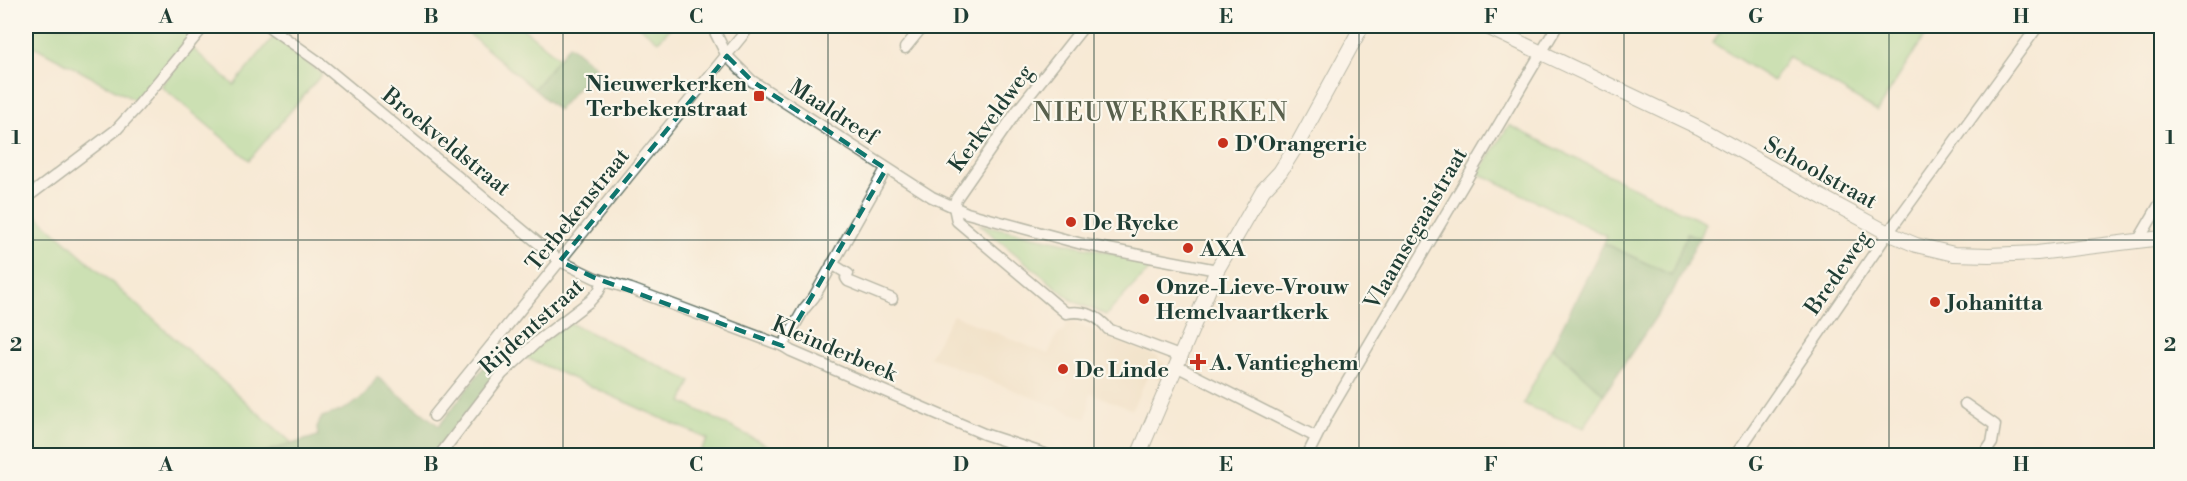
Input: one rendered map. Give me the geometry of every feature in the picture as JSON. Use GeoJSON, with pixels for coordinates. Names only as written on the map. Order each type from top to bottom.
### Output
{"type":"FeatureCollection","features":[{"type":"Feature","properties":{"kind":"street"},"geometry":{"type":"LineString","coordinates":[[26,198],[116,130],[204,26]]}},
{"type":"Feature","properties":{"kind":"street","name":"Broekveldstraat"},"geometry":{"type":"LineString","coordinates":[[268,26],[319,62],[560,261],[603,281]]}},
{"type":"Feature","properties":{"kind":"street","name":"Maaldreef"},"geometry":{"type":"LineString","coordinates":[[712,26],[727,56],[752,81],[932,197],[967,213],[1082,244],[1217,270]]}},
{"type":"Feature","properties":{"kind":"street","name":"Terbekenstraat"},"geometry":{"type":"LineString","coordinates":[[434,416],[750,26]]}},
{"type":"Feature","properties":{"kind":"street"},"geometry":{"type":"LineString","coordinates":[[905,48],[923,26]]}},
{"type":"Feature","properties":{"kind":"street","name":"Kerkveldweg"},"geometry":{"type":"LineString","coordinates":[[954,207],[956,199],[1017,111],[1084,26]]}},
{"type":"Feature","properties":{"kind":"street"},"geometry":{"type":"LineString","coordinates":[[1138,456],[1180,362],[1217,270],[1263,190],[1280,172],[1297,145],[1362,26]]}},
{"type":"Feature","properties":{"kind":"street","name":"Schoolstraat"},"geometry":{"type":"LineString","coordinates":[[1485,26],[1700,128],[1888,233],[1916,245],[1953,254],[2037,253],[2162,238]]}},
{"type":"Feature","properties":{"kind":"street","name":"Vlaamsegaaistraat"},"geometry":{"type":"LineString","coordinates":[[1307,456],[1454,199],[1557,26]]}},
{"type":"Feature","properties":{"kind":"street","name":"Bredeweg"},"geometry":{"type":"LineString","coordinates":[[1735,456],[1888,233],[2038,26]]}},
{"type":"Feature","properties":{"kind":"street"},"geometry":{"type":"LineString","coordinates":[[783,346],[804,309],[814,297],[886,169]]}},
{"type":"Feature","properties":{"kind":"street"},"geometry":{"type":"LineString","coordinates":[[2138,241],[2162,200]]}},
{"type":"Feature","properties":{"kind":"street"},"geometry":{"type":"LineString","coordinates":[[954,207],[957,221],[961,225],[1066,313],[1079,311],[1101,319],[1108,329],[1180,362],[1316,437]]}},
{"type":"Feature","properties":{"kind":"street"},"geometry":{"type":"LineString","coordinates":[[832,264],[848,274],[846,278],[848,281],[892,300]]}},
{"type":"Feature","properties":{"kind":"street","name":"Kleinderbeek"},"geometry":{"type":"LineString","coordinates":[[603,281],[631,289],[783,346],[984,434],[1050,456]]}},
{"type":"Feature","properties":{"kind":"street","name":"Rijdentstraat"},"geometry":{"type":"LineString","coordinates":[[439,456],[502,374],[539,340],[590,301],[599,291],[603,281]]}},
{"type":"Feature","properties":{"kind":"street"},"geometry":{"type":"LineString","coordinates":[[1965,404],[1995,425],[1992,443],[1983,456]]}},
{"type":"Feature","properties":{"kind":"highlighted area"},"geometry":{"type":"Polygon","coordinates":[[[727,56],[752,81],[886,169],[783,346],[595,278],[560,261],[727,56]]]}},
{"type":"Feature","properties":{"kind":"shaded area","name":"De Linde"},"geometry":{"type":"Polygon","coordinates":[[[953,315],[1048,354],[1056,336],[1064,331],[1068,320],[1159,357],[1158,360],[1166,365],[1160,379],[1148,375],[1132,410],[1090,393],[1087,419],[929,357],[953,315]]]}},
{"type":"Feature","properties":{"kind":"green space"},"geometry":{"type":"Polygon","coordinates":[[[26,26],[200,26],[138,102],[26,42],[26,26]]]}},
{"type":"Feature","properties":{"kind":"green space"},"geometry":{"type":"Polygon","coordinates":[[[460,26],[520,26],[559,58],[534,89],[460,26]]]}},
{"type":"Feature","properties":{"kind":"green space"},"geometry":{"type":"Polygon","coordinates":[[[639,26],[673,26],[658,41],[639,26]]]}},
{"type":"Feature","properties":{"kind":"green space"},"geometry":{"type":"Polygon","coordinates":[[[1723,26],[1931,26],[1877,111],[1788,57],[1773,81],[1713,43],[1723,26]]]}},
{"type":"Feature","properties":{"kind":"green space"},"geometry":{"type":"Polygon","coordinates":[[[274,36],[322,74],[249,160],[161,86],[191,47],[234,85],[274,36]]]}},
{"type":"Feature","properties":{"kind":"green space"},"geometry":{"type":"Polygon","coordinates":[[[569,45],[596,67],[558,110],[534,89],[569,45]]]}},
{"type":"Feature","properties":{"kind":"green space"},"geometry":{"type":"Polygon","coordinates":[[[1509,125],[1705,223],[1699,238],[1687,233],[1671,275],[1604,243],[1607,236],[1478,174],[1509,125]]]}},
{"type":"Feature","properties":{"kind":"green space"},"geometry":{"type":"Polygon","coordinates":[[[26,206],[293,444],[252,456],[26,455],[26,206]]]}},
{"type":"Feature","properties":{"kind":"green space"},"geometry":{"type":"Polygon","coordinates":[[[979,224],[1157,263],[1106,315],[1073,301],[979,224]]]}},
{"type":"Feature","properties":{"kind":"green space"},"geometry":{"type":"Polygon","coordinates":[[[1687,233],[1699,238],[1673,291],[1604,394],[1552,347],[1604,243],[1671,275],[1687,233]]]}},
{"type":"Feature","properties":{"kind":"green space"},"geometry":{"type":"Polygon","coordinates":[[[568,322],[691,381],[682,402],[786,455],[698,455],[708,439],[525,357],[568,322]]]}},
{"type":"Feature","properties":{"kind":"green space"},"geometry":{"type":"Polygon","coordinates":[[[1552,347],[1604,394],[1584,428],[1523,404],[1552,347]]]}},
{"type":"Feature","properties":{"kind":"green space"},"geometry":{"type":"Polygon","coordinates":[[[491,357],[503,368],[433,455],[252,456],[318,436],[317,427],[322,417],[354,404],[366,393],[377,377],[439,426],[491,357]]]}},
{"type":"Feature","properties":{"kind":"place","name":"Nieuwerkerken Terbekenstraat"},"geometry":{"type":"Point","coordinates":[759,96]}},
{"type":"Feature","properties":{"kind":"place","name":"D'Orangerie"},"geometry":{"type":"Point","coordinates":[1223,143]}},
{"type":"Feature","properties":{"kind":"place","name":"De Rycke"},"geometry":{"type":"Point","coordinates":[1071,222]}},
{"type":"Feature","properties":{"kind":"place","name":"AXA"},"geometry":{"type":"Point","coordinates":[1188,248]}},
{"type":"Feature","properties":{"kind":"place","name":"Onze-Lieve-Vrouw Hemelvaartkerk"},"geometry":{"type":"Point","coordinates":[1144,299]}},
{"type":"Feature","properties":{"kind":"place","name":"Johanitta"},"geometry":{"type":"Point","coordinates":[1935,302]}},
{"type":"Feature","properties":{"kind":"place","name":"A. Vantieghem"},"geometry":{"type":"Point","coordinates":[1198,362]}},
{"type":"Feature","properties":{"kind":"place","name":"De Linde"},"geometry":{"type":"Point","coordinates":[1063,369]}},
{"type":"Feature","properties":{"kind":"district","name":"NIEUWERKERKEN"},"geometry":{"type":"Point","coordinates":[1161,112]}}]}
